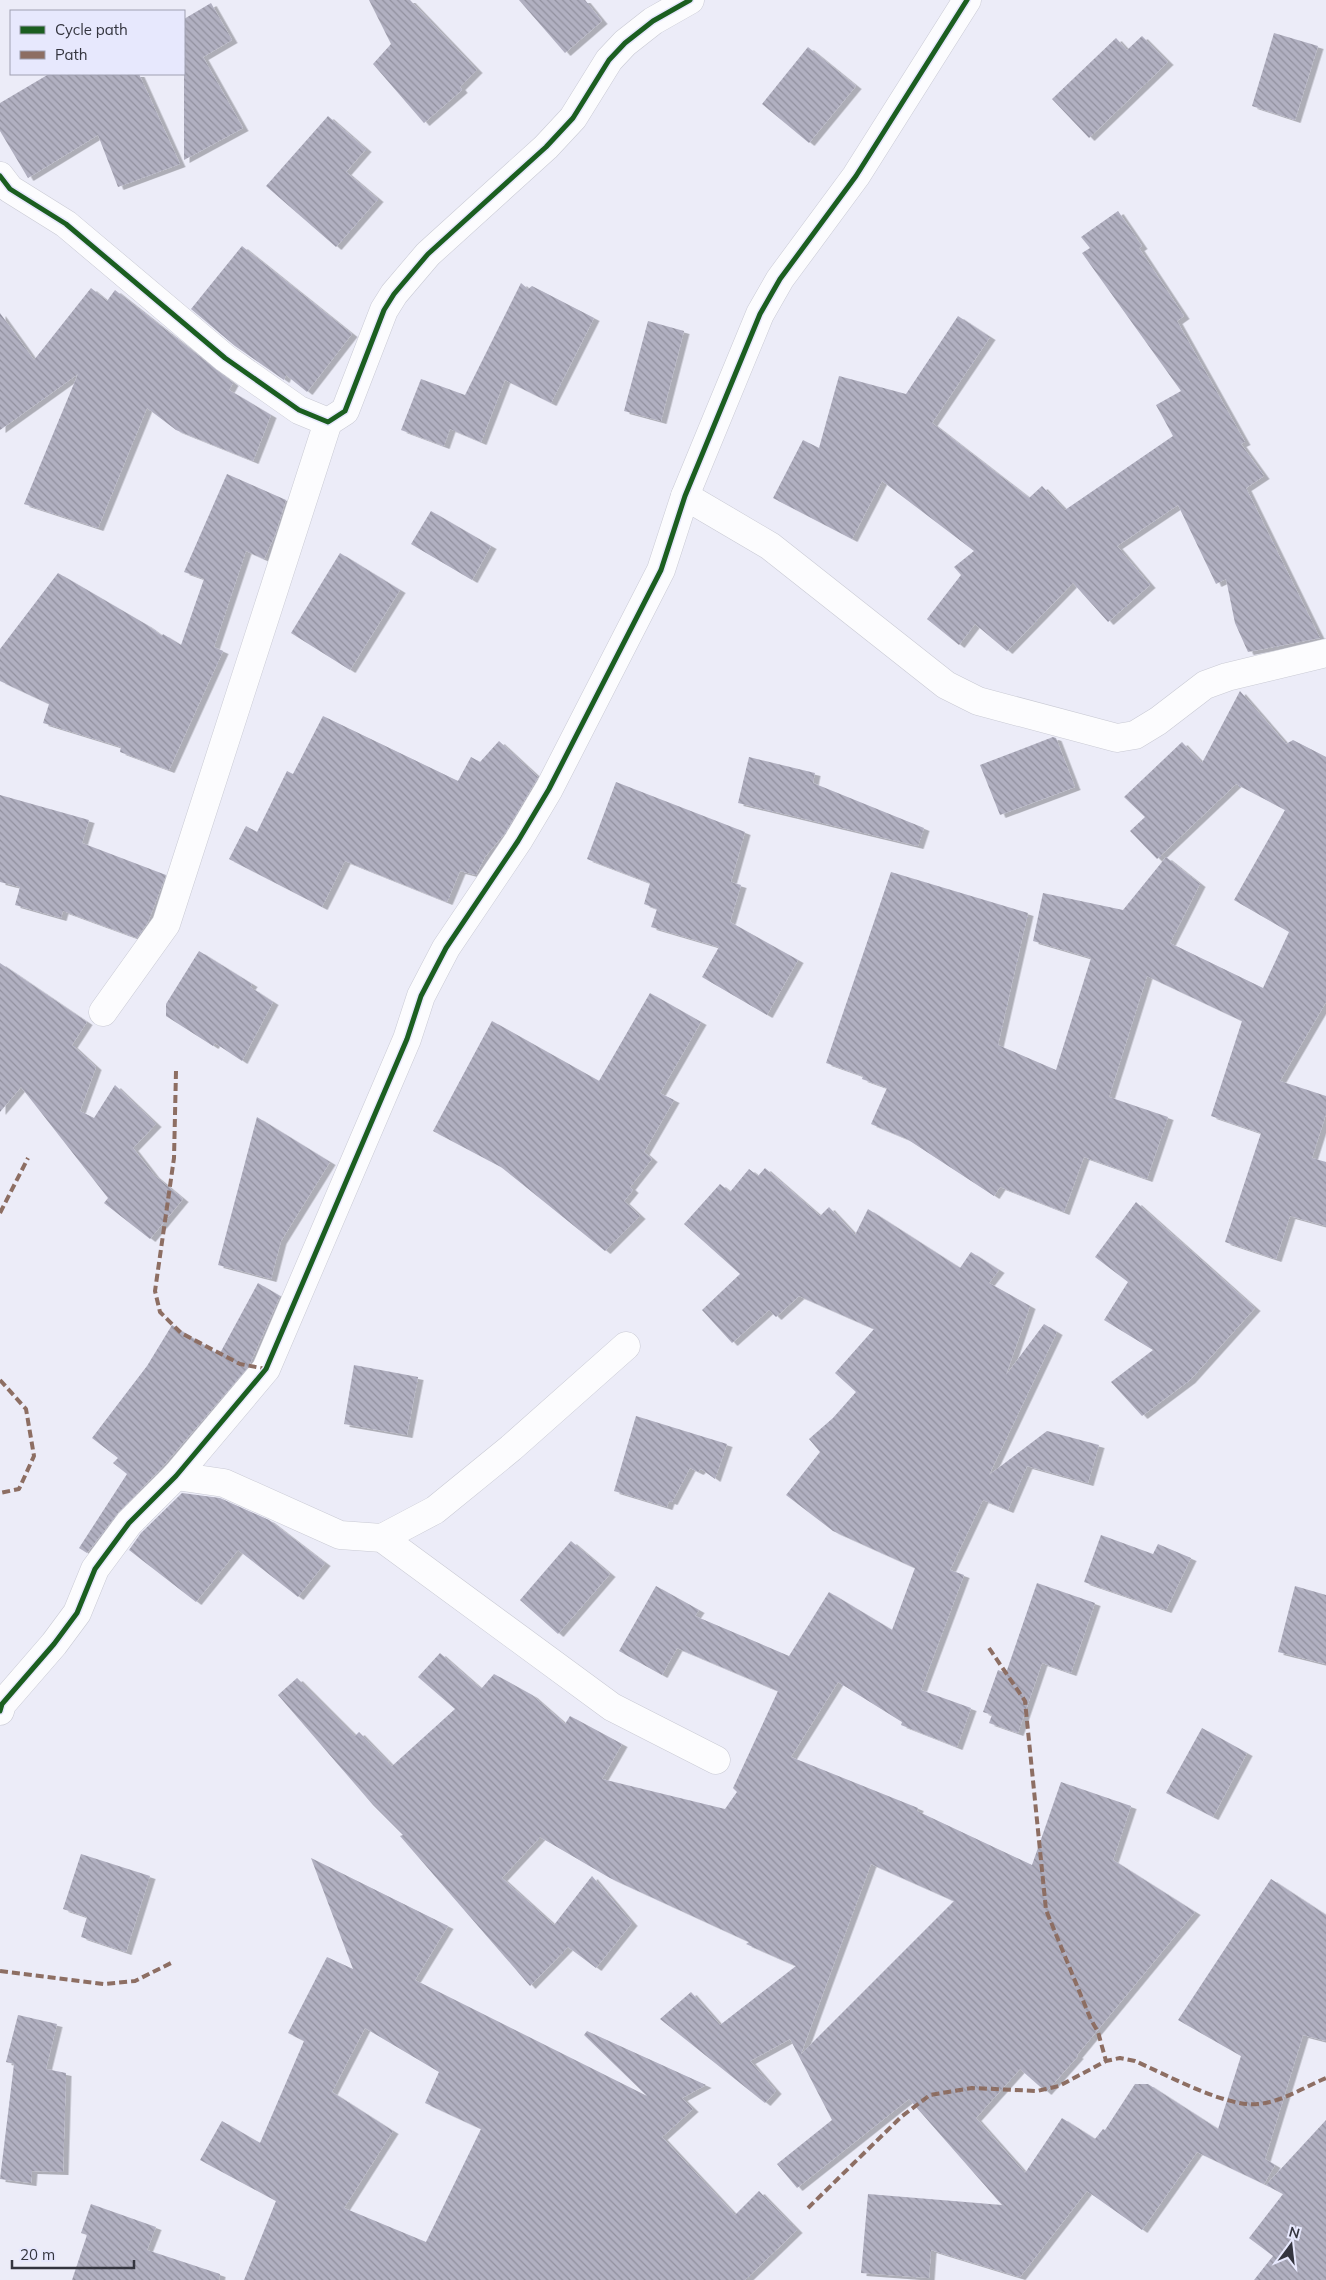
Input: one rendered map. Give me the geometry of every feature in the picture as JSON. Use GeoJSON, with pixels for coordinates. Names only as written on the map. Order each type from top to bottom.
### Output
{"type":"FeatureCollection","features":[{"type":"Feature","properties":{"kind":"street"},"geometry":{"type":"LineString","coordinates":[[103,1012],[166,924],[328,422],[345,412],[384,310],[394,294],[428,254],[546,148],[573,118],[609,60],[624,43],[653,21],[690,0]]}},
{"type":"Feature","properties":{"kind":"street"},"geometry":{"type":"LineString","coordinates":[[0,1711],[2,1704],[54,1644],[77,1613],[95,1569],[129,1523],[176,1476],[266,1370],[407,1038],[421,996],[446,948],[518,841],[549,789],[660,570],[685,496],[760,314],[780,279],[856,176],[967,0]]}},
{"type":"Feature","properties":{"kind":"street"},"geometry":{"type":"LineString","coordinates":[[0,176],[10,189],[66,224],[225,358],[299,410],[328,422]]}},
{"type":"Feature","properties":{"kind":"street"},"geometry":{"type":"LineString","coordinates":[[685,496],[770,546],[946,685],[978,701],[1117,738],[1135,735],[1158,722],[1205,685],[1227,677],[1326,653]]}},
{"type":"Feature","properties":{"kind":"street"},"geometry":{"type":"LineString","coordinates":[[176,1476],[224,1483],[340,1535],[382,1538],[435,1510],[511,1448],[626,1346]]}},
{"type":"Feature","properties":{"kind":"street"},"geometry":{"type":"LineString","coordinates":[[382,1538],[612,1707],[716,1760]]}},
{"type":"Feature","properties":{"kind":"building"},"geometry":{"type":"Polygon","coordinates":[[[369,0],[410,0],[477,70],[460,87],[462,90],[424,123],[373,64],[391,44],[369,0]]]}},
{"type":"Feature","properties":{"kind":"building"},"geometry":{"type":"Polygon","coordinates":[[[519,0],[585,0],[602,21],[565,53],[519,0]]]}},
{"type":"Feature","properties":{"kind":"building"},"geometry":{"type":"Polygon","coordinates":[[[211,3],[232,40],[203,57],[243,128],[184,160],[184,75],[185,18],[211,3]]]}},
{"type":"Feature","properties":{"kind":"building"},"geometry":{"type":"Polygon","coordinates":[[[1274,33],[1318,46],[1295,120],[1252,106],[1274,33]]]}},
{"type":"Feature","properties":{"kind":"building"},"geometry":{"type":"Polygon","coordinates":[[[1142,36],[1168,62],[1089,138],[1052,99],[1116,38],[1127,50],[1142,36]]]}},
{"type":"Feature","properties":{"kind":"building"},"geometry":{"type":"Polygon","coordinates":[[[808,47],[856,86],[809,143],[762,104],[808,47]]]}},
{"type":"Feature","properties":{"kind":"building"},"geometry":{"type":"Polygon","coordinates":[[[47,75],[139,75],[180,164],[118,187],[98,135],[28,178],[0,131],[0,103],[47,75]]]}},
{"type":"Feature","properties":{"kind":"building"},"geometry":{"type":"Polygon","coordinates":[[[328,116],[366,149],[346,172],[378,199],[336,247],[266,186],[328,116]]]}},
{"type":"Feature","properties":{"kind":"building"},"geometry":{"type":"Polygon","coordinates":[[[1118,211],[1142,246],[1139,248],[1184,316],[1177,321],[1245,442],[1241,444],[1264,476],[1246,488],[1320,638],[1248,652],[1235,623],[1226,579],[1216,584],[1178,505],[1117,546],[1150,585],[1108,622],[1073,583],[1007,651],[975,624],[959,645],[927,619],[961,575],[954,567],[974,551],[882,481],[852,539],[773,498],[803,440],[819,448],[839,376],[906,394],[958,316],[990,337],[932,423],[1029,498],[1042,486],[1065,510],[1173,436],[1156,405],[1181,391],[1082,253],[1090,248],[1081,237],[1118,211]]]}},
{"type":"Feature","properties":{"kind":"building"},"geometry":{"type":"Polygon","coordinates":[[[242,246],[352,334],[307,392],[286,375],[284,380],[235,346],[191,309],[242,246]]]}},
{"type":"Feature","properties":{"kind":"building"},"geometry":{"type":"Polygon","coordinates":[[[521,283],[528,289],[532,286],[594,318],[551,403],[505,380],[481,442],[450,429],[444,446],[401,430],[421,379],[465,395],[521,283]]]}},
{"type":"Feature","properties":{"kind":"building"},"geometry":{"type":"Polygon","coordinates":[[[91,288],[107,301],[115,290],[233,383],[229,390],[271,415],[253,461],[176,430],[147,408],[98,528],[24,504],[78,374],[0,430],[0,313],[34,360],[91,288]]]}},
{"type":"Feature","properties":{"kind":"building"},"geometry":{"type":"Polygon","coordinates":[[[648,321],[684,331],[661,421],[624,411],[648,321]]]}},
{"type":"Feature","properties":{"kind":"building"},"geometry":{"type":"Polygon","coordinates":[[[227,474],[286,500],[275,535],[264,559],[246,551],[214,647],[223,651],[169,770],[120,752],[121,747],[43,723],[49,704],[0,681],[0,649],[58,573],[147,625],[162,636],[163,634],[181,645],[204,579],[184,572],[227,474]]]}},
{"type":"Feature","properties":{"kind":"building"},"geometry":{"type":"Polygon","coordinates":[[[431,511],[491,546],[472,580],[411,544],[431,511]]]}},
{"type":"Feature","properties":{"kind":"building"},"geometry":{"type":"Polygon","coordinates":[[[340,553],[400,590],[350,670],[291,633],[340,553]]]}},
{"type":"Feature","properties":{"kind":"building"},"geometry":{"type":"Polygon","coordinates":[[[1240,691],[1286,744],[1293,740],[1326,757],[1326,1002],[1280,1081],[1326,1096],[1326,1114],[1312,1158],[1326,1162],[1326,1226],[1290,1216],[1276,1259],[1225,1242],[1261,1133],[1211,1116],[1242,1021],[1147,976],[1109,1097],[1168,1117],[1147,1179],[1084,1157],[1064,1212],[1000,1187],[994,1196],[907,1139],[871,1124],[887,1088],[862,1079],[863,1076],[826,1063],[891,872],[1028,913],[998,1045],[1056,1070],[1091,958],[1033,941],[1043,893],[1123,910],[1166,857],[1200,884],[1170,943],[1263,988],[1289,932],[1234,900],[1285,810],[1236,784],[1157,859],[1130,831],[1145,817],[1124,797],[1182,742],[1202,763],[1240,691]]]}},
{"type":"Feature","properties":{"kind":"building"},"geometry":{"type":"Polygon","coordinates":[[[323,716],[458,781],[471,757],[480,762],[499,741],[538,777],[505,833],[485,857],[476,875],[460,871],[447,902],[345,861],[322,907],[229,859],[246,826],[257,832],[287,771],[293,774],[323,716]]]}},
{"type":"Feature","properties":{"kind":"building"},"geometry":{"type":"Polygon","coordinates":[[[1053,737],[1056,738],[1075,787],[1000,815],[980,765],[1053,737]]]}},
{"type":"Feature","properties":{"kind":"building"},"geometry":{"type":"Polygon","coordinates":[[[749,757],[815,773],[813,783],[924,828],[918,846],[738,803],[749,757]]]}},
{"type":"Feature","properties":{"kind":"building"},"geometry":{"type":"Polygon","coordinates":[[[616,782],[745,832],[731,882],[741,885],[730,922],[798,960],[767,1015],[702,977],[719,947],[651,927],[657,909],[644,904],[650,883],[587,859],[616,782]]]}},
{"type":"Feature","properties":{"kind":"building"},"geometry":{"type":"Polygon","coordinates":[[[0,795],[89,820],[82,843],[166,875],[148,922],[137,938],[63,911],[61,918],[15,905],[20,887],[0,882],[0,795]]]}},
{"type":"Feature","properties":{"kind":"building"},"geometry":{"type":"Polygon","coordinates":[[[199,951],[252,984],[250,987],[273,1002],[242,1061],[215,1043],[213,1046],[166,1016],[166,1004],[199,951]]]}},
{"type":"Feature","properties":{"kind":"building"},"geometry":{"type":"Polygon","coordinates":[[[0,963],[87,1022],[72,1045],[96,1067],[80,1111],[94,1118],[115,1085],[156,1124],[133,1148],[154,1175],[183,1199],[150,1239],[104,1203],[108,1198],[21,1087],[0,1112],[0,963]]]}},
{"type":"Feature","properties":{"kind":"building"},"geometry":{"type":"Polygon","coordinates":[[[650,993],[701,1022],[660,1093],[674,1100],[644,1152],[652,1159],[630,1187],[633,1190],[624,1201],[640,1216],[605,1251],[501,1167],[433,1131],[492,1021],[599,1081],[650,993]]]}},
{"type":"Feature","properties":{"kind":"building"},"geometry":{"type":"Polygon","coordinates":[[[257,1117],[330,1162],[281,1241],[271,1279],[218,1265],[257,1117]]]}},
{"type":"Feature","properties":{"kind":"building"},"geometry":{"type":"Polygon","coordinates":[[[765,1168],[820,1216],[829,1207],[855,1235],[868,1209],[960,1268],[971,1252],[999,1270],[989,1283],[1030,1306],[1006,1375],[1044,1324],[1057,1332],[989,1475],[1047,1431],[1099,1445],[1088,1483],[1027,1466],[1008,1510],[983,1500],[950,1570],[964,1575],[921,1690],[971,1708],[957,1747],[901,1725],[902,1722],[838,1682],[791,1757],[918,1808],[917,1811],[1032,1865],[1061,1782],[1131,1806],[1113,1860],[1195,1912],[1078,2056],[1046,2092],[1020,2069],[976,2118],[1025,2173],[1062,2118],[1095,2139],[1103,2129],[1105,2130],[1135,2084],[1148,2084],[1218,2129],[1241,2056],[1178,2020],[1271,1879],[1326,1915],[1326,2041],[1303,2035],[1265,2159],[1275,2165],[1264,2184],[1197,2152],[1142,2230],[1087,2191],[1020,2277],[931,2250],[929,2278],[861,2273],[868,2194],[1002,2205],[909,2099],[797,2188],[777,2164],[832,2120],[790,2039],[750,2061],[776,2091],[765,2103],[660,2019],[691,1992],[720,2025],[796,1966],[746,1944],[749,1942],[610,1878],[540,1837],[502,1878],[554,1925],[592,1876],[632,1923],[596,1968],[568,1947],[530,1986],[400,1836],[403,1835],[373,1805],[278,1695],[297,1678],[355,1736],[359,1732],[392,1766],[455,1709],[418,1677],[440,1653],[481,1689],[494,1674],[532,1695],[565,1724],[570,1716],[622,1744],[602,1779],[725,1809],[737,1792],[733,1788],[778,1691],[677,1648],[662,1675],[619,1651],[656,1586],[699,1610],[695,1616],[789,1656],[829,1592],[892,1630],[915,1568],[833,1531],[786,1495],[820,1452],[809,1439],[833,1418],[856,1392],[835,1373],[874,1329],[799,1296],[776,1317],[769,1310],[732,1343],[702,1310],[740,1274],[684,1224],[720,1184],[730,1192],[749,1169],[758,1176],[765,1168]],[[871,1864],[801,2054],[954,1901],[871,1864]]]}},
{"type":"Feature","properties":{"kind":"building"},"geometry":{"type":"Polygon","coordinates":[[[1136,1202],[1255,1308],[1190,1380],[1142,1416],[1111,1382],[1153,1350],[1104,1320],[1128,1282],[1095,1257],[1136,1202]]]}},
{"type":"Feature","properties":{"kind":"building"},"geometry":{"type":"Polygon","coordinates":[[[258,1283],[280,1296],[249,1366],[164,1465],[117,1514],[87,1553],[79,1548],[127,1474],[113,1463],[118,1458],[92,1438],[147,1366],[172,1325],[219,1355],[258,1283]]]}},
{"type":"Feature","properties":{"kind":"building"},"geometry":{"type":"Polygon","coordinates":[[[354,1365],[418,1377],[407,1435],[344,1424],[354,1365]]]}},
{"type":"Feature","properties":{"kind":"building"},"geometry":{"type":"Polygon","coordinates":[[[636,1416],[727,1444],[715,1479],[701,1469],[698,1472],[690,1468],[672,1502],[669,1501],[667,1507],[614,1491],[636,1416]]]}},
{"type":"Feature","properties":{"kind":"building"},"geometry":{"type":"Polygon","coordinates":[[[182,1493],[220,1498],[269,1520],[325,1563],[298,1597],[238,1550],[196,1602],[129,1550],[141,1533],[182,1493]]]}},
{"type":"Feature","properties":{"kind":"building"},"geometry":{"type":"Polygon","coordinates":[[[1101,1535],[1153,1554],[1158,1544],[1191,1558],[1166,1610],[1084,1582],[1101,1535]]]}},
{"type":"Feature","properties":{"kind":"building"},"geometry":{"type":"Polygon","coordinates":[[[571,1541],[610,1574],[558,1634],[520,1600],[571,1541]]]}},
{"type":"Feature","properties":{"kind":"building"},"geometry":{"type":"Polygon","coordinates":[[[1037,1583],[1095,1603],[1071,1673],[1042,1663],[1018,1733],[989,1723],[992,1715],[983,1712],[998,1670],[1006,1673],[1037,1583]]]}},
{"type":"Feature","properties":{"kind":"building"},"geometry":{"type":"Polygon","coordinates":[[[1295,1586],[1326,1595],[1326,1664],[1278,1652],[1295,1586]]]}},
{"type":"Feature","properties":{"kind":"building"},"geometry":{"type":"Polygon","coordinates":[[[1202,1728],[1247,1753],[1213,1817],[1166,1793],[1202,1728]]]}},
{"type":"Feature","properties":{"kind":"building"},"geometry":{"type":"Polygon","coordinates":[[[81,1854],[150,1876],[126,1952],[81,1937],[87,1917],[63,1909],[81,1854]]]}},
{"type":"Feature","properties":{"kind":"building"},"geometry":{"type":"Polygon","coordinates":[[[311,1858],[448,1926],[415,1980],[647,2096],[584,2035],[587,2031],[706,2085],[682,2098],[693,2109],[662,2137],[735,2215],[759,2191],[797,2230],[745,2280],[244,2280],[276,2201],[200,2160],[222,2121],[260,2143],[304,2041],[288,2033],[327,1957],[353,1969],[311,1858]],[[365,2028],[332,2092],[393,2131],[344,2208],[426,2242],[481,2129],[425,2103],[439,2072],[365,2028]]]}},
{"type":"Feature","properties":{"kind":"building"},"geometry":{"type":"Polygon","coordinates":[[[18,2015],[57,2024],[46,2069],[66,2073],[63,2172],[32,2171],[31,2183],[0,2179],[14,2064],[6,2062],[18,2015]]]}},
{"type":"Feature","properties":{"kind":"building"},"geometry":{"type":"Polygon","coordinates":[[[1326,2120],[1326,2280],[1254,2280],[1273,2256],[1249,2238],[1283,2194],[1266,2185],[1326,2120]]]}},
{"type":"Feature","properties":{"kind":"building"},"geometry":{"type":"Polygon","coordinates":[[[91,2204],[156,2227],[147,2250],[220,2274],[219,2280],[72,2280],[87,2235],[81,2233],[91,2204]]]}},
{"type":"Feature","properties":{"kind":"marked path"},"geometry":{"type":"LineString","coordinates":[[176,1071],[174,1158],[155,1291],[160,1312],[181,1333],[240,1364],[266,1369]]}},
{"type":"Feature","properties":{"kind":"marked path"},"geometry":{"type":"LineString","coordinates":[[0,1213],[28,1158]]}},
{"type":"Feature","properties":{"kind":"marked path"},"geometry":{"type":"LineString","coordinates":[[0,1380],[26,1409],[34,1456],[19,1489],[0,1493]]}},
{"type":"Feature","properties":{"kind":"marked path"},"geometry":{"type":"LineString","coordinates":[[989,1648],[1025,1701],[1046,1910],[1091,2020],[1098,2032],[1106,2061]]}},
{"type":"Feature","properties":{"kind":"marked path"},"geometry":{"type":"LineString","coordinates":[[0,1971],[104,1984],[135,1981],[171,1963]]}},
{"type":"Feature","properties":{"kind":"marked path"},"geometry":{"type":"LineString","coordinates":[[808,2208],[901,2117],[930,2095],[972,2088],[1037,2091],[1059,2086],[1106,2061],[1120,2058],[1135,2061],[1213,2096],[1245,2104],[1267,2103],[1293,2094],[1326,2078]]}},
{"type":"Feature","properties":{"kind":"cycle path"},"geometry":{"type":"LineString","coordinates":[[0,176],[10,189],[66,224],[225,358],[299,410],[328,422],[345,411],[384,310],[394,294],[428,254],[546,147],[573,118],[609,60],[625,43],[653,21],[690,0]]}},
{"type":"Feature","properties":{"kind":"cycle path"},"geometry":{"type":"LineString","coordinates":[[0,1711],[2,1704],[54,1644],[77,1613],[95,1569],[129,1523],[176,1476],[266,1369],[407,1039],[421,996],[446,948],[518,841],[549,789],[661,570],[685,496],[760,314],[780,279],[856,176],[967,0]]}}]}
